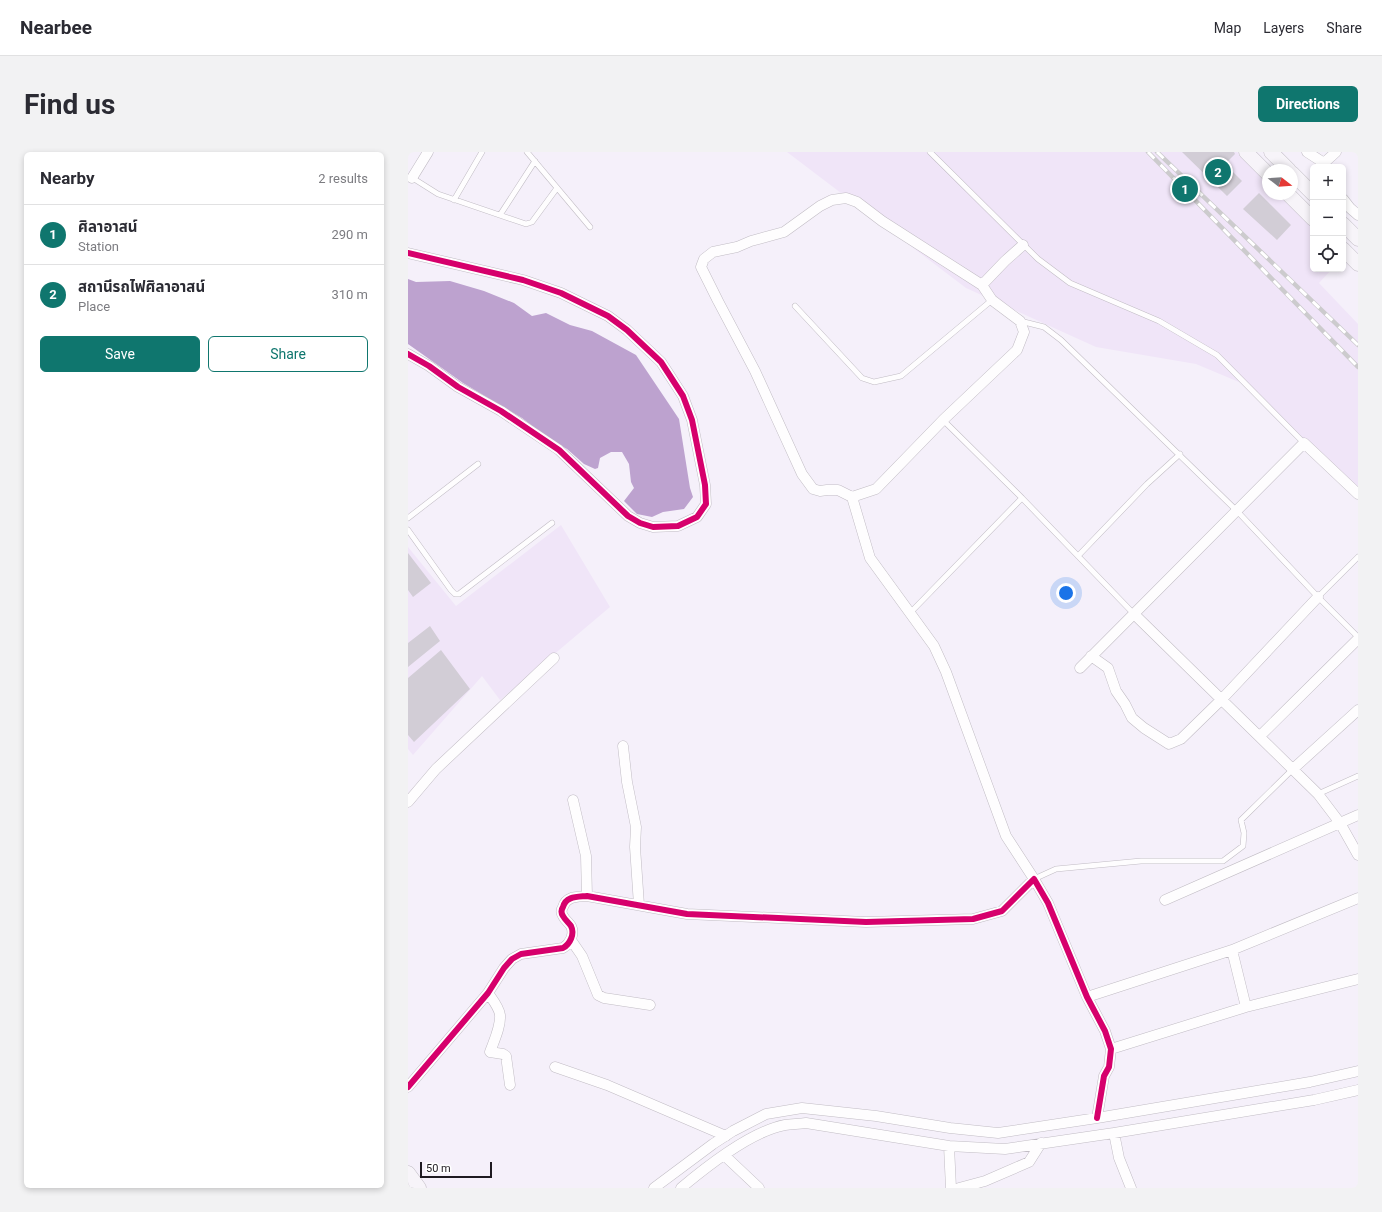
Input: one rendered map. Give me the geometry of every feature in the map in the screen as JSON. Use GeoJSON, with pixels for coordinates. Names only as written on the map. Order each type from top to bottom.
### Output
{"type":"FeatureCollection","features":[{"type":"Feature","properties":{"kind":"main road"},"geometry":{"type":"LineString","coordinates":[[1246,152],[1262,168]]}},
{"type":"Feature","properties":{"kind":"main road"},"geometry":{"type":"LineString","coordinates":[[1272,152],[1283,164]]}},
{"type":"Feature","properties":{"kind":"main road"},"geometry":{"type":"LineString","coordinates":[[1298,179],[1310,191]]}},
{"type":"Feature","properties":{"kind":"main road"},"geometry":{"type":"LineString","coordinates":[[1294,200],[1310,216]]}},
{"type":"Feature","properties":{"kind":"main road"},"geometry":{"type":"LineString","coordinates":[[1346,227],[1358,238]]}},
{"type":"Feature","properties":{"kind":"main road"},"geometry":{"type":"LineString","coordinates":[[1346,252],[1358,264]]}},
{"type":"Feature","properties":{"kind":"main road"},"geometry":{"type":"LineString","coordinates":[[408,1173],[419,1188]]}},
{"type":"Feature","properties":{"kind":"street"},"geometry":{"type":"LineString","coordinates":[[410,177],[428,152]]}},
{"type":"Feature","properties":{"kind":"street"},"geometry":{"type":"LineString","coordinates":[[1306,152],[1323,164]]}},
{"type":"Feature","properties":{"kind":"street"},"geometry":{"type":"LineString","coordinates":[[1325,164],[1336,152]]}},
{"type":"Feature","properties":{"kind":"street"},"geometry":{"type":"LineString","coordinates":[[846,198],[857,202],[882,221],[982,285],[992,300],[1020,321],[1024,332],[1017,350],[943,420],[876,489],[852,497],[838,490],[820,491],[813,489],[802,474],[755,371],[701,267],[704,259],[713,252],[737,247],[751,240],[784,232],[820,206],[832,200],[846,198]]}},
{"type":"Feature","properties":{"kind":"street"},"geometry":{"type":"LineString","coordinates":[[1344,200],[1358,215]]}},
{"type":"Feature","properties":{"kind":"street"},"geometry":{"type":"LineString","coordinates":[[982,285],[1004,261],[1023,244]]}},
{"type":"Feature","properties":{"kind":"street"},"geometry":{"type":"LineString","coordinates":[[408,253],[523,280],[561,293],[608,316],[627,330],[661,362],[683,396],[692,420],[705,484],[706,504],[697,517],[678,526],[653,526],[640,523],[628,516],[559,450],[501,411],[458,387],[429,366],[408,354]]}},
{"type":"Feature","properties":{"kind":"street"},"geometry":{"type":"LineString","coordinates":[[1080,668],[1304,444],[1358,494]]}},
{"type":"Feature","properties":{"kind":"street"},"geometry":{"type":"LineString","coordinates":[[852,497],[870,558],[911,612],[934,646],[946,672],[1006,836],[1034,879],[1048,904],[1087,997],[1105,1031],[1111,1049],[1109,1067],[1104,1076],[1097,1118]]}},
{"type":"Feature","properties":{"kind":"street"},"geometry":{"type":"LineString","coordinates":[[1091,656],[1108,668],[1116,691],[1132,718],[1144,728],[1169,744],[1181,740],[1222,699],[1318,597]]}},
{"type":"Feature","properties":{"kind":"street"},"geometry":{"type":"LineString","coordinates":[[1134,614],[1318,794],[1340,823],[1358,855]]}},
{"type":"Feature","properties":{"kind":"street"},"geometry":{"type":"LineString","coordinates":[[1260,736],[1358,638]]}},
{"type":"Feature","properties":{"kind":"street"},"geometry":{"type":"LineString","coordinates":[[408,802],[436,769],[554,658]]}},
{"type":"Feature","properties":{"kind":"street"},"geometry":{"type":"LineString","coordinates":[[1293,768],[1358,710]]}},
{"type":"Feature","properties":{"kind":"street"},"geometry":{"type":"LineString","coordinates":[[623,746],[627,782],[636,827],[635,847],[639,905]]}},
{"type":"Feature","properties":{"kind":"street"},"geometry":{"type":"LineString","coordinates":[[573,800],[586,856],[587,896]]}},
{"type":"Feature","properties":{"kind":"street"},"geometry":{"type":"LineString","coordinates":[[1165,900],[1358,815]]}},
{"type":"Feature","properties":{"kind":"street"},"geometry":{"type":"LineString","coordinates":[[408,1087],[488,993],[504,968],[512,959],[521,954],[563,948],[568,945],[571,940],[572,930],[562,915],[561,910],[563,904],[571,898],[587,896],[687,914],[866,922],[973,920],[1002,911],[1034,879]]}},
{"type":"Feature","properties":{"kind":"street"},"geometry":{"type":"LineString","coordinates":[[1087,997],[1232,950],[1358,898]]}},
{"type":"Feature","properties":{"kind":"street"},"geometry":{"type":"LineString","coordinates":[[571,940],[582,956],[598,995],[604,998],[650,1005]]}},
{"type":"Feature","properties":{"kind":"street"},"geometry":{"type":"LineString","coordinates":[[1232,950],[1246,1007]]}},
{"type":"Feature","properties":{"kind":"street"},"geometry":{"type":"LineString","coordinates":[[1111,1049],[1246,1007],[1358,979]]}},
{"type":"Feature","properties":{"kind":"street"},"geometry":{"type":"LineString","coordinates":[[488,993],[499,1011],[500,1016],[499,1025],[490,1052],[504,1054],[506,1056],[510,1085]]}},
{"type":"Feature","properties":{"kind":"street"},"geometry":{"type":"LineString","coordinates":[[555,1067],[608,1085],[726,1136]]}},
{"type":"Feature","properties":{"kind":"street"},"geometry":{"type":"LineString","coordinates":[[654,1188],[726,1136],[766,1114],[802,1108],[876,1116],[950,1128],[998,1133],[1310,1082],[1358,1071]]}},
{"type":"Feature","properties":{"kind":"street"},"geometry":{"type":"LineString","coordinates":[[1310,1082],[1314,1100]]}},
{"type":"Feature","properties":{"kind":"street"},"geometry":{"type":"LineString","coordinates":[[681,1188],[724,1155],[760,1134],[784,1125],[806,1123],[949,1146],[1005,1149],[1114,1133],[1314,1100],[1358,1090]]}},
{"type":"Feature","properties":{"kind":"street"},"geometry":{"type":"LineString","coordinates":[[873,1133],[876,1116]]}},
{"type":"Feature","properties":{"kind":"street"},"geometry":{"type":"LineString","coordinates":[[1114,1133],[1119,1158],[1131,1188]]}},
{"type":"Feature","properties":{"kind":"street"},"geometry":{"type":"LineString","coordinates":[[959,1188],[985,1181],[1029,1162],[1041,1143]]}},
{"type":"Feature","properties":{"kind":"street"},"geometry":{"type":"LineString","coordinates":[[949,1146],[951,1188]]}},
{"type":"Feature","properties":{"kind":"street"},"geometry":{"type":"LineString","coordinates":[[724,1155],[759,1188]]}},
{"type":"Feature","properties":{"kind":"lane"},"geometry":{"type":"LineString","coordinates":[[454,200],[482,152]]}},
{"type":"Feature","properties":{"kind":"lane"},"geometry":{"type":"LineString","coordinates":[[527,152],[590,227]]}},
{"type":"Feature","properties":{"kind":"lane"},"geometry":{"type":"LineString","coordinates":[[930,152],[1038,259],[1070,283],[1160,321],[1217,355],[1304,444]]}},
{"type":"Feature","properties":{"kind":"lane"},"geometry":{"type":"LineString","coordinates":[[500,215],[535,161]]}},
{"type":"Feature","properties":{"kind":"lane"},"geometry":{"type":"LineString","coordinates":[[410,177],[438,194],[526,224],[530,223],[557,188]]}},
{"type":"Feature","properties":{"kind":"lane"},"geometry":{"type":"LineString","coordinates":[[795,306],[862,378],[874,382],[901,376],[992,300]]}},
{"type":"Feature","properties":{"kind":"lane"},"geometry":{"type":"LineString","coordinates":[[1020,321],[1044,327],[1061,340],[1237,511],[1358,638]]}},
{"type":"Feature","properties":{"kind":"lane"},"geometry":{"type":"LineString","coordinates":[[943,420],[1022,498],[1134,614]]}},
{"type":"Feature","properties":{"kind":"lane"},"geometry":{"type":"LineString","coordinates":[[1078,556],[1147,484],[1180,454]]}},
{"type":"Feature","properties":{"kind":"lane"},"geometry":{"type":"LineString","coordinates":[[408,518],[478,464]]}},
{"type":"Feature","properties":{"kind":"lane"},"geometry":{"type":"LineString","coordinates":[[911,612],[1022,498]]}},
{"type":"Feature","properties":{"kind":"lane"},"geometry":{"type":"LineString","coordinates":[[408,530],[451,590],[458,594],[552,523]]}},
{"type":"Feature","properties":{"kind":"lane"},"geometry":{"type":"LineString","coordinates":[[1318,597],[1358,557]]}},
{"type":"Feature","properties":{"kind":"lane"},"geometry":{"type":"LineString","coordinates":[[1034,879],[1056,869],[1141,861],[1223,861],[1243,846],[1244,833],[1241,820],[1293,768]]}},
{"type":"Feature","properties":{"kind":"lane"},"geometry":{"type":"LineString","coordinates":[[1318,794],[1358,776]]}},
{"type":"Feature","properties":{"kind":"shaded area"},"geometry":{"type":"Polygon","coordinates":[[[787,152],[1237,152],[1262,176],[1262,200],[1286,200],[1310,224],[1310,272],[1329,272],[1319,283],[1358,324],[1358,489],[1246,385],[1196,364],[1096,347],[966,288],[787,152]]]}},
{"type":"Feature","properties":{"kind":"shaded area"},"geometry":{"type":"Polygon","coordinates":[[[408,279],[416,282],[450,281],[484,291],[514,303],[532,316],[546,313],[570,325],[592,331],[636,355],[679,419],[690,488],[693,497],[684,509],[663,512],[652,517],[637,514],[624,501],[634,488],[631,482],[629,464],[622,452],[611,452],[600,458],[598,468],[595,469],[584,464],[567,449],[549,439],[522,418],[463,383],[408,344],[408,279]]]}},
{"type":"Feature","properties":{"kind":"shaded area"},"geometry":{"type":"Polygon","coordinates":[[[561,525],[610,607],[500,700],[482,676],[413,755],[408,749],[408,547],[456,606],[561,525]]]}},
{"type":"Feature","properties":{"kind":"building"},"geometry":{"type":"Polygon","coordinates":[[[1182,152],[1234,152],[1235,154],[1225,164],[1242,181],[1227,196],[1182,152]]]}},
{"type":"Feature","properties":{"kind":"building"},"geometry":{"type":"Polygon","coordinates":[[[1259,193],[1262,196],[1262,200],[1266,200],[1291,225],[1277,240],[1243,209],[1259,193]]]}},
{"type":"Feature","properties":{"kind":"building"},"geometry":{"type":"Polygon","coordinates":[[[408,553],[431,583],[413,597],[408,590],[408,553]]]}},
{"type":"Feature","properties":{"kind":"building"},"geometry":{"type":"Polygon","coordinates":[[[430,626],[440,641],[408,667],[408,643],[430,626]]]}},
{"type":"Feature","properties":{"kind":"building"},"geometry":{"type":"Polygon","coordinates":[[[441,650],[470,689],[414,742],[408,735],[408,678],[441,650]]]}},
{"type":"Feature","properties":{"kind":"railway"},"geometry":{"type":"LineString","coordinates":[[1148,152],[1358,367]]}},
{"type":"Feature","properties":{"kind":"railway"},"geometry":{"type":"LineString","coordinates":[[1157,152],[1358,345]]}},
{"type":"Feature","properties":{"kind":"cycle path"},"geometry":{"type":"LineString","coordinates":[[408,253],[523,280],[561,293],[608,316],[627,330],[661,362],[683,396],[692,420],[705,485],[706,504],[697,517],[678,526],[653,527],[640,523],[628,516],[559,450],[501,411],[458,387],[429,366],[408,354]]}},
{"type":"Feature","properties":{"kind":"cycle path"},"geometry":{"type":"LineString","coordinates":[[408,1087],[488,993],[504,968],[512,959],[521,954],[563,948],[568,944],[572,935],[572,929],[562,915],[562,910],[564,903],[572,898],[587,896],[687,914],[866,922],[973,919],[1002,911],[1034,879],[1048,903],[1087,997],[1105,1031],[1111,1049],[1109,1067],[1104,1076],[1097,1118]]}},
{"type":"Feature","properties":{"kind":"place","name":"สถานีรถไฟศิลาอาสน์"},"geometry":{"type":"Point","coordinates":[1218,172]}},
{"type":"Feature","properties":{"kind":"place","name":"ศิลาอาสน์"},"geometry":{"type":"Point","coordinates":[1185,189]}}]}
